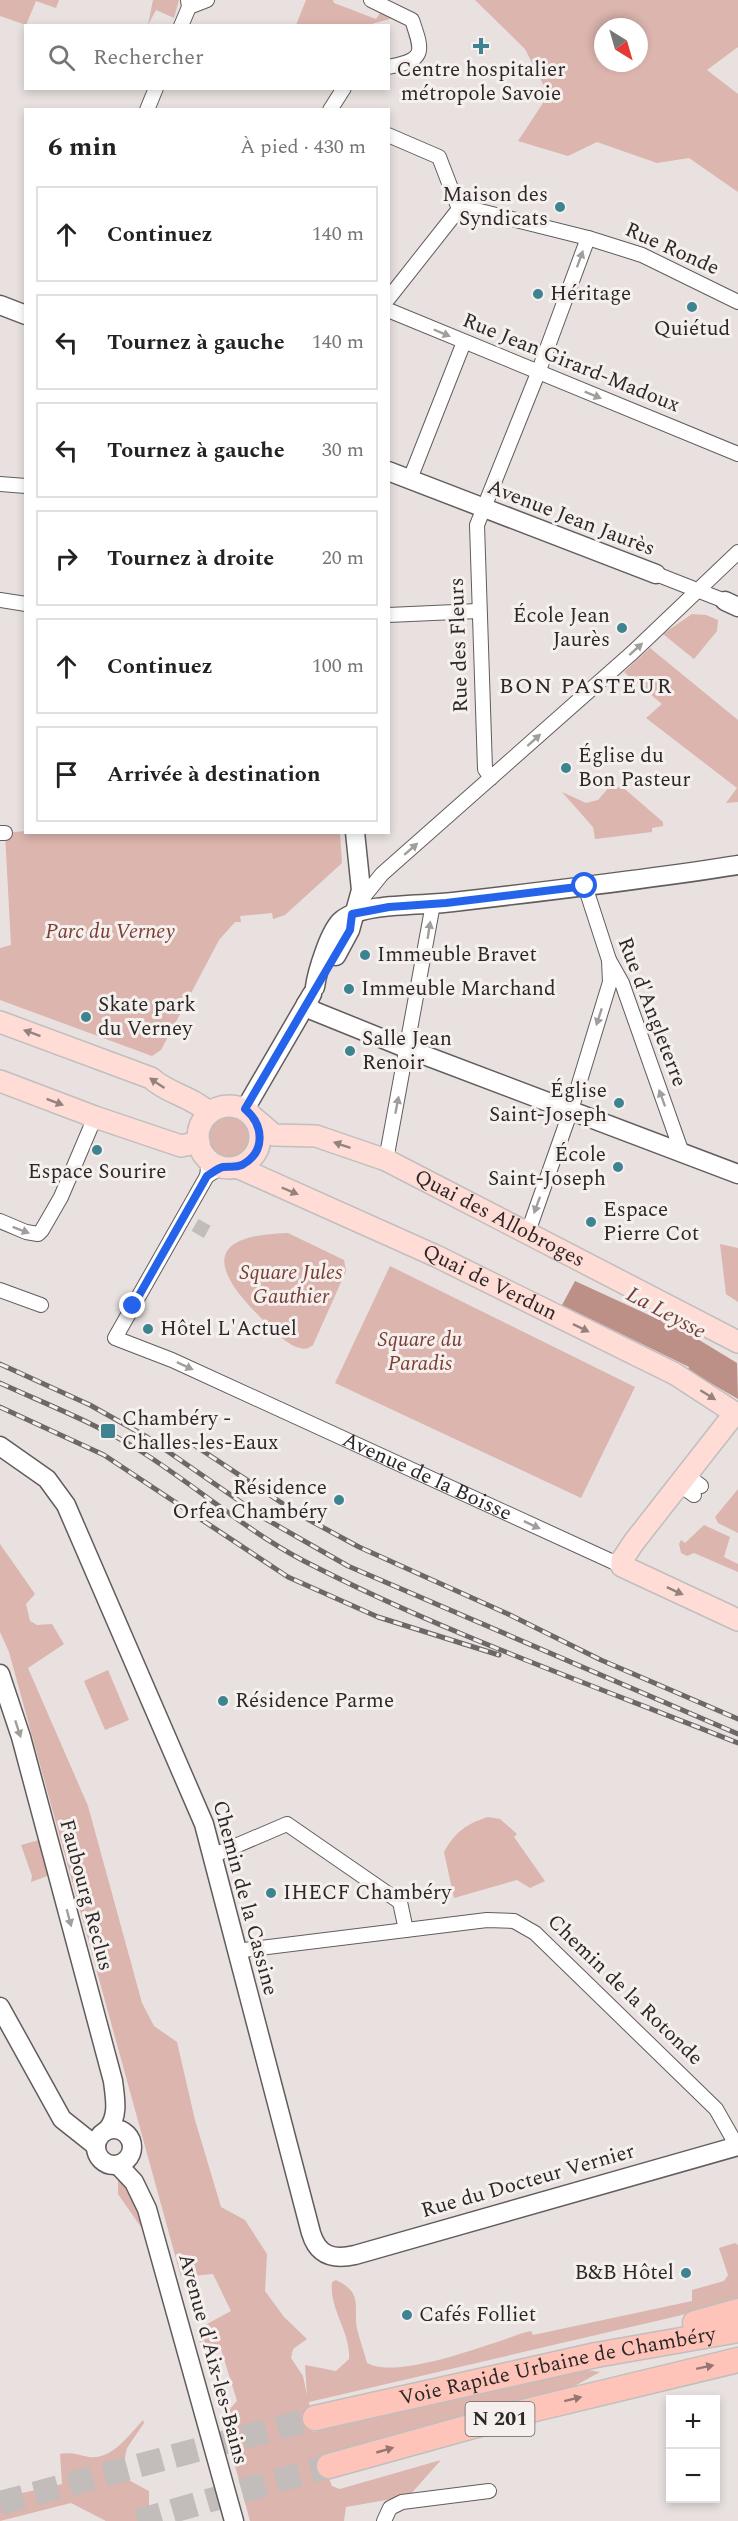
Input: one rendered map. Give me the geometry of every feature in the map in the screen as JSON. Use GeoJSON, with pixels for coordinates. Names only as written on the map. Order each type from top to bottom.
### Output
{"type":"FeatureCollection","features":[{"type":"Feature","properties":{"kind":"highway"},"geometry":{"type":"LineString","coordinates":[[513,2373],[738,2311]]}},
{"type":"Feature","properties":{"kind":"highway","name":"Voie Rapide Urbaine de Chambéry"},"geometry":{"type":"LineString","coordinates":[[315,2418],[513,2373],[738,2330]]}},
{"type":"Feature","properties":{"kind":"highway","name":"Voie Rapide Urbaine de Chambéry"},"geometry":{"type":"LineString","coordinates":[[329,2466],[671,2374],[738,2360]]}},
{"type":"Feature","properties":{"kind":"main road"},"geometry":{"type":"LineString","coordinates":[[0,293],[24,302]]}},
{"type":"Feature","properties":{"kind":"main road"},"geometry":{"type":"LineString","coordinates":[[0,305],[24,314]]}},
{"type":"Feature","properties":{"kind":"main road","name":"Avenue Jean Jaurès"},"geometry":{"type":"LineString","coordinates":[[390,472],[656,574]]}},
{"type":"Feature","properties":{"kind":"main road"},"geometry":{"type":"LineString","coordinates":[[352,914],[361,890],[355,834]]}},
{"type":"Feature","properties":{"kind":"main road"},"geometry":{"type":"LineString","coordinates":[[249,1114],[315,987],[321,964],[340,921],[352,914],[389,907],[585,886],[738,865]]}},
{"type":"Feature","properties":{"kind":"main road"},"geometry":{"type":"LineString","coordinates":[[306,1005],[314,1011],[408,1049],[738,1174]]}},
{"type":"Feature","properties":{"kind":"main road"},"geometry":{"type":"LineString","coordinates":[[0,1022],[151,1078],[160,1086],[199,1103],[208,1113]]}},
{"type":"Feature","properties":{"kind":"main road"},"geometry":{"type":"LineString","coordinates":[[0,1081],[181,1146],[215,1163],[249,1160],[258,1148],[260,1131],[249,1114],[224,1106],[208,1113],[200,1126],[215,1163]]}},
{"type":"Feature","properties":{"kind":"main road","name":"Quai des Allobroges"},"geometry":{"type":"LineString","coordinates":[[249,1114],[274,1135],[316,1136],[386,1160],[738,1342]]}},
{"type":"Feature","properties":{"kind":"main road","name":"Quai de Verdun"},"geometry":{"type":"LineString","coordinates":[[215,1163],[436,1256],[675,1374],[736,1411]]}},
{"type":"Feature","properties":{"kind":"main road"},"geometry":{"type":"LineString","coordinates":[[622,1566],[622,1560],[634,1542],[690,1485],[736,1411]]}},
{"type":"Feature","properties":{"kind":"main road","name":"Chemin de la Cassine"},"geometry":{"type":"LineString","coordinates":[[0,1446],[47,1479],[66,1505],[196,1803],[311,2233],[318,2249],[333,2258]]}},
{"type":"Feature","properties":{"kind":"main road","name":"Avenue de la Boisse"},"geometry":{"type":"LineString","coordinates":[[622,1566],[738,1620]]}},
{"type":"Feature","properties":{"kind":"main road","name":"Faubourg Reclus"},"geometry":{"type":"LineString","coordinates":[[0,1674],[21,1737],[113,2081],[116,2107],[112,2124],[102,2136]]}},
{"type":"Feature","properties":{"kind":"main road"},"geometry":{"type":"LineString","coordinates":[[0,2007],[62,2119],[102,2136]]}},
{"type":"Feature","properties":{"kind":"main road"},"geometry":{"type":"LineString","coordinates":[[115,2128],[127,2133],[132,2142],[125,2160],[105,2163],[100,2159],[102,2136],[115,2128]]}},
{"type":"Feature","properties":{"kind":"main road","name":"Rue du Docteur Vernier"},"geometry":{"type":"LineString","coordinates":[[333,2258],[355,2255],[737,2146]]}},
{"type":"Feature","properties":{"kind":"main road","name":"Avenue d'Aix-les-Bains"},"geometry":{"type":"LineString","coordinates":[[125,2160],[147,2209],[234,2521]]}},
{"type":"Feature","properties":{"kind":"street"},"geometry":{"type":"LineString","coordinates":[[182,24],[189,3],[207,0]]}},
{"type":"Feature","properties":{"kind":"street"},"geometry":{"type":"LineString","coordinates":[[370,0],[412,20],[422,46],[420,54],[414,59],[390,66]]}},
{"type":"Feature","properties":{"kind":"street"},"geometry":{"type":"LineString","coordinates":[[148,108],[155,90]]}},
{"type":"Feature","properties":{"kind":"street"},"geometry":{"type":"LineString","coordinates":[[331,108],[343,90]]}},
{"type":"Feature","properties":{"kind":"street"},"geometry":{"type":"LineString","coordinates":[[390,136],[439,157],[459,209],[390,296]]}},
{"type":"Feature","properties":{"kind":"street","name":"Rue Ronde"},"geometry":{"type":"LineString","coordinates":[[459,209],[468,207],[588,238],[642,255],[738,302]]}},
{"type":"Feature","properties":{"kind":"street","name":"Rue des Fleurs"},"geometry":{"type":"LineString","coordinates":[[491,778],[485,769],[478,611],[477,525],[538,373],[588,238]]}},
{"type":"Feature","properties":{"kind":"street","name":"Rue Jean Girard-Madoux"},"geometry":{"type":"LineString","coordinates":[[390,311],[738,454]]}},
{"type":"Feature","properties":{"kind":"street"},"geometry":{"type":"LineString","coordinates":[[410,479],[464,342]]}},
{"type":"Feature","properties":{"kind":"street"},"geometry":{"type":"LineString","coordinates":[[0,484],[24,486]]}},
{"type":"Feature","properties":{"kind":"street"},"geometry":{"type":"LineString","coordinates":[[352,914],[368,888],[382,874],[699,591],[738,552]]}},
{"type":"Feature","properties":{"kind":"street","name":"Avenue Jean Jaurès"},"geometry":{"type":"LineString","coordinates":[[656,574],[731,604]]}},
{"type":"Feature","properties":{"kind":"street"},"geometry":{"type":"LineString","coordinates":[[0,600],[24,604]]}},
{"type":"Feature","properties":{"kind":"street"},"geometry":{"type":"LineString","coordinates":[[390,615],[478,611]]}},
{"type":"Feature","properties":{"kind":"street","name":"Rue d'Angleterre"},"geometry":{"type":"LineString","coordinates":[[585,886],[609,960],[622,983],[682,1153]]}},
{"type":"Feature","properties":{"kind":"street"},"geometry":{"type":"LineString","coordinates":[[386,1160],[433,904]]}},
{"type":"Feature","properties":{"kind":"street"},"geometry":{"type":"LineString","coordinates":[[528,1232],[571,1110],[610,982],[609,960]]}},
{"type":"Feature","properties":{"kind":"street"},"geometry":{"type":"LineString","coordinates":[[0,1221],[33,1234],[42,1230],[56,1207],[95,1117]]}},
{"type":"Feature","properties":{"kind":"street","name":"Avenue de la Boisse"},"geometry":{"type":"LineString","coordinates":[[215,1163],[189,1223],[168,1243],[115,1338],[172,1360],[622,1566]]}},
{"type":"Feature","properties":{"kind":"street"},"geometry":{"type":"LineString","coordinates":[[0,1290],[41,1305]]}},
{"type":"Feature","properties":{"kind":"street"},"geometry":{"type":"LineString","coordinates":[[212,1856],[287,1824],[400,1902],[406,1930]]}},
{"type":"Feature","properties":{"kind":"street","name":"Chemin de la Rotonde"},"geometry":{"type":"LineString","coordinates":[[236,1950],[504,1919],[525,1926],[628,2021],[716,2109],[737,2146]]}},
{"type":"Feature","properties":{"kind":"street"},"geometry":{"type":"LineString","coordinates":[[384,2521],[390,2508],[402,2502],[489,2491]]}},
{"type":"Feature","properties":{"kind":"green space"},"geometry":{"type":"Polygon","coordinates":[[[0,0],[59,0],[56,8],[36,1],[26,24],[0,16],[0,0]]]}},
{"type":"Feature","properties":{"kind":"green space"},"geometry":{"type":"Polygon","coordinates":[[[153,0],[179,0],[174,18],[156,10],[148,24],[153,0]]]}},
{"type":"Feature","properties":{"kind":"green space"},"geometry":{"type":"Polygon","coordinates":[[[306,0],[333,0],[334,3],[376,19],[380,13],[393,18],[372,24],[296,24],[306,0]]]}},
{"type":"Feature","properties":{"kind":"green space"},"geometry":{"type":"Polygon","coordinates":[[[475,0],[738,0],[738,47],[707,70],[738,94],[738,192],[689,158],[657,163],[597,142],[568,156],[518,141],[543,103],[546,90],[525,49],[475,0]]]}},
{"type":"Feature","properties":{"kind":"green space"},"geometry":{"type":"Polygon","coordinates":[[[692,614],[706,615],[718,620],[717,631],[694,659],[663,634],[692,614]]]}},
{"type":"Feature","properties":{"kind":"green space"},"geometry":{"type":"Polygon","coordinates":[[[650,648],[738,720],[738,802],[726,803],[737,788],[646,718],[662,704],[624,672],[650,648]]]}},
{"type":"Feature","properties":{"kind":"green space"},"geometry":{"type":"Polygon","coordinates":[[[611,785],[616,789],[620,785],[663,822],[663,826],[652,828],[652,832],[595,839],[593,827],[562,792],[586,803],[598,800],[611,785]]]}},
{"type":"Feature","properties":{"kind":"green space","name":"Parc du Verney"},"geometry":{"type":"Polygon","coordinates":[[[24,831],[24,834],[340,834],[342,863],[285,915],[273,919],[272,913],[240,916],[241,922],[235,922],[219,940],[161,1050],[152,1056],[0,1000],[0,948],[11,945],[5,833],[24,831]]]}},
{"type":"Feature","properties":{"kind":"green space"},"geometry":{"type":"Polygon","coordinates":[[[224,1111],[234,1111],[249,1121],[253,1135],[252,1144],[243,1155],[234,1159],[224,1159],[209,1149],[205,1140],[205,1130],[215,1115],[224,1111]]]}},
{"type":"Feature","properties":{"kind":"green space","name":"Square Jules Gauthier"},"geometry":{"type":"Polygon","coordinates":[[[288,1233],[344,1260],[346,1271],[313,1345],[305,1349],[289,1343],[268,1326],[243,1299],[225,1269],[225,1257],[231,1247],[243,1240],[262,1235],[288,1233]]]}},
{"type":"Feature","properties":{"kind":"green space"},"geometry":{"type":"Polygon","coordinates":[[[720,1244],[738,1248],[738,1302],[726,1294],[720,1244]]]}},
{"type":"Feature","properties":{"kind":"green space","name":"Square du Paradis"},"geometry":{"type":"Polygon","coordinates":[[[390,1266],[635,1387],[581,1498],[335,1383],[390,1266]]]}},
{"type":"Feature","properties":{"kind":"green space"},"geometry":{"type":"Polygon","coordinates":[[[738,1489],[738,1533],[718,1523],[715,1517],[738,1489]]]}},
{"type":"Feature","properties":{"kind":"green space"},"geometry":{"type":"Polygon","coordinates":[[[704,1525],[730,1537],[724,1557],[738,1564],[738,1572],[694,1553],[687,1556],[681,1553],[679,1544],[681,1540],[685,1543],[704,1525]]]}},
{"type":"Feature","properties":{"kind":"green space"},"geometry":{"type":"Polygon","coordinates":[[[0,1544],[35,1594],[26,1604],[30,1621],[37,1625],[52,1624],[64,1644],[28,1668],[88,1806],[142,2003],[154,2026],[177,2042],[195,2120],[221,2207],[245,2220],[267,2254],[265,2291],[284,2317],[307,2339],[293,2349],[291,2358],[303,2376],[307,2395],[305,2365],[336,2371],[349,2359],[347,2340],[332,2292],[332,2282],[336,2280],[351,2290],[354,2295],[357,2329],[367,2363],[381,2367],[421,2364],[531,2331],[533,2335],[692,2301],[692,2290],[724,2281],[728,2275],[719,2248],[735,2243],[738,2245],[738,2302],[309,2402],[313,2432],[471,2391],[581,2369],[600,2372],[571,2388],[322,2461],[332,2486],[340,2489],[441,2460],[409,2496],[346,2507],[344,2521],[250,2521],[222,2418],[237,2401],[220,2346],[202,2349],[196,2330],[231,2311],[213,2274],[181,2277],[9,1652],[0,1632],[0,1544]]]}},
{"type":"Feature","properties":{"kind":"green space"},"geometry":{"type":"Polygon","coordinates":[[[108,1670],[129,1720],[105,1730],[84,1681],[108,1670]]]}},
{"type":"Feature","properties":{"kind":"green space"},"geometry":{"type":"Polygon","coordinates":[[[488,1817],[500,1819],[517,1834],[514,1837],[545,1881],[530,1888],[517,1880],[454,1898],[444,1852],[452,1839],[462,1830],[488,1817]]]}},
{"type":"Feature","properties":{"kind":"green space"},"geometry":{"type":"Polygon","coordinates":[[[39,1840],[50,1875],[31,1882],[32,1876],[21,1845],[39,1840]]]}},
{"type":"Feature","properties":{"kind":"green space"},"geometry":{"type":"Polygon","coordinates":[[[121,2179],[132,2192],[143,2230],[118,2194],[118,2181],[121,2179]]]}},
{"type":"Feature","properties":{"kind":"green space"},"geometry":{"type":"Polygon","coordinates":[[[143,2420],[144,2423],[127,2448],[121,2476],[149,2491],[149,2521],[106,2521],[71,2503],[0,2521],[0,2498],[62,2484],[60,2454],[89,2457],[105,2455],[113,2451],[143,2420]]]}},
{"type":"Feature","properties":{"kind":"shaded area"},"geometry":{"type":"Polygon","coordinates":[[[575,1281],[686,1332],[737,1363],[738,1399],[688,1370],[689,1367],[562,1305],[575,1281]]]}},
{"type":"Feature","properties":{"kind":"tunnel"},"geometry":{"type":"LineString","coordinates":[[195,1225],[211,1234]]}},
{"type":"Feature","properties":{"kind":"tunnel"},"geometry":{"type":"LineString","coordinates":[[0,2503],[315,2418]]}},
{"type":"Feature","properties":{"kind":"tunnel"},"geometry":{"type":"LineString","coordinates":[[138,2521],[329,2466]]}},
{"type":"Feature","properties":{"kind":"railway"},"geometry":{"type":"LineString","coordinates":[[0,1364],[90,1405],[147,1437],[264,1518],[348,1566],[738,1734]]}},
{"type":"Feature","properties":{"kind":"railway"},"geometry":{"type":"LineString","coordinates":[[0,1383],[125,1442],[283,1549],[357,1587],[464,1635],[738,1743]]}},
{"type":"Feature","properties":{"kind":"railway"},"geometry":{"type":"LineString","coordinates":[[0,1407],[104,1455],[288,1577],[378,1617],[499,1655]]}},
{"type":"Feature","properties":{"kind":"railway"},"geometry":{"type":"LineString","coordinates":[[194,1445],[300,1515],[359,1547],[508,1614],[601,1660],[738,1719]]}},
{"type":"Feature","properties":{"kind":"place","name":"Centre hospitalier métropole Savoie"},"geometry":{"type":"Point","coordinates":[481,46]}},
{"type":"Feature","properties":{"kind":"place","name":"Maison des Syndicats"},"geometry":{"type":"Point","coordinates":[560,207]}},
{"type":"Feature","properties":{"kind":"place","name":"Héritage"},"geometry":{"type":"Point","coordinates":[538,294]}},
{"type":"Feature","properties":{"kind":"place","name":"Quiétud"},"geometry":{"type":"Point","coordinates":[692,307]}},
{"type":"Feature","properties":{"kind":"place","name":"École Jean Jaurès"},"geometry":{"type":"Point","coordinates":[622,628]}},
{"type":"Feature","properties":{"kind":"place","name":"Église du Bon Pasteur"},"geometry":{"type":"Point","coordinates":[566,768]}},
{"type":"Feature","properties":{"kind":"place","name":"Immeuble Bravet"},"geometry":{"type":"Point","coordinates":[365,955]}},
{"type":"Feature","properties":{"kind":"place","name":"Immeuble Marchand"},"geometry":{"type":"Point","coordinates":[349,989]}},
{"type":"Feature","properties":{"kind":"place","name":"Skate park du Verney"},"geometry":{"type":"Point","coordinates":[86,1017]}},
{"type":"Feature","properties":{"kind":"place","name":"Salle Jean Renoir"},"geometry":{"type":"Point","coordinates":[350,1051]}},
{"type":"Feature","properties":{"kind":"place","name":"Église Saint-Joseph"},"geometry":{"type":"Point","coordinates":[619,1103]}},
{"type":"Feature","properties":{"kind":"place","name":"Espace Sourire"},"geometry":{"type":"Point","coordinates":[97,1150]}},
{"type":"Feature","properties":{"kind":"place","name":"École Saint-Joseph"},"geometry":{"type":"Point","coordinates":[618,1167]}},
{"type":"Feature","properties":{"kind":"place","name":"Espace Pierre Cot"},"geometry":{"type":"Point","coordinates":[591,1222]}},
{"type":"Feature","properties":{"kind":"place","name":"Hôtel L'Actuel"},"geometry":{"type":"Point","coordinates":[148,1329]}},
{"type":"Feature","properties":{"kind":"place","name":"Chambéry - Challes-les-Eaux"},"geometry":{"type":"Point","coordinates":[108,1431]}},
{"type":"Feature","properties":{"kind":"place","name":"Résidence Orfea Chambéry"},"geometry":{"type":"Point","coordinates":[339,1500]}},
{"type":"Feature","properties":{"kind":"place","name":"Résidence Parme"},"geometry":{"type":"Point","coordinates":[223,1701]}},
{"type":"Feature","properties":{"kind":"place","name":"IHECF Chambéry"},"geometry":{"type":"Point","coordinates":[271,1893]}},
{"type":"Feature","properties":{"kind":"place","name":"B&B Hôtel"},"geometry":{"type":"Point","coordinates":[686,2273]}},
{"type":"Feature","properties":{"kind":"place","name":"Cafés Folliet"},"geometry":{"type":"Point","coordinates":[407,2315]}},
{"type":"Feature","properties":{"kind":"district","name":"BON PASTEUR"},"geometry":{"type":"Point","coordinates":[586,686]}},
{"type":"Feature","properties":{"kind":"route"},"geometry":{"type":"LineString","coordinates":[[133,1306],[207,1176],[222,1167],[237,1167],[244,1164],[256,1153],[260,1143],[260,1131],[254,1118],[245,1109],[350,930],[352,914],[389,907],[446,903],[585,886]]}},
{"type":"Feature","properties":{"kind":"water label","name":"La Leysse"},"geometry":{"type":"Point","coordinates":[666,1313]}}]}
